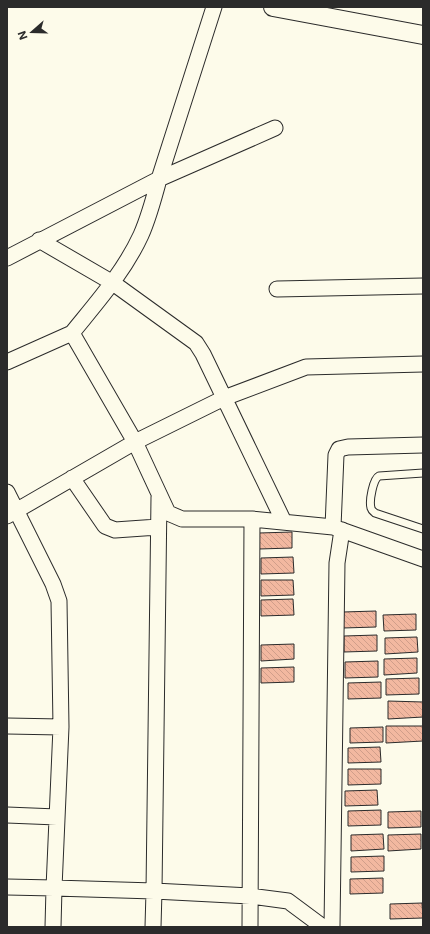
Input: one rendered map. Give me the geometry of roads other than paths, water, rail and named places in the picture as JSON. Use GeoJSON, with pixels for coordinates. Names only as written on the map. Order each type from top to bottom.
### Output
{"type":"FeatureCollection","features":[{"type":"Feature","properties":{"kind":"street"},"geometry":{"type":"LineString","coordinates":[[7,362],[72,333],[113,283],[141,234],[152,206],[159,179],[214,7]]}},
{"type":"Feature","properties":{"kind":"street"},"geometry":{"type":"LineString","coordinates":[[273,7],[423,35]]}},
{"type":"Feature","properties":{"kind":"street"},"geometry":{"type":"LineString","coordinates":[[7,258],[39,240],[159,179],[275,128]]}},
{"type":"Feature","properties":{"kind":"street"},"geometry":{"type":"LineString","coordinates":[[39,240],[113,283],[196,343],[203,354],[284,522]]}},
{"type":"Feature","properties":{"kind":"street"},"geometry":{"type":"LineString","coordinates":[[278,289],[423,286]]}},
{"type":"Feature","properties":{"kind":"street"},"geometry":{"type":"LineString","coordinates":[[72,333],[135,442],[159,497],[168,513],[182,519],[252,519],[338,528],[423,559]]}},
{"type":"Feature","properties":{"kind":"street"},"geometry":{"type":"LineString","coordinates":[[12,513],[135,442],[224,398],[306,367],[423,364]]}},
{"type":"Feature","properties":{"kind":"street"},"geometry":{"type":"LineString","coordinates":[[332,927],[338,528],[336,455],[339,449],[348,447],[423,445]]}},
{"type":"Feature","properties":{"kind":"street"},"geometry":{"type":"LineString","coordinates":[[72,478],[105,526],[115,530],[158,527]]}},
{"type":"Feature","properties":{"kind":"street"},"geometry":{"type":"LineString","coordinates":[[7,492],[12,513],[53,584],[59,601],[61,727],[53,927]]}},
{"type":"Feature","properties":{"kind":"street"},"geometry":{"type":"LineString","coordinates":[[154,927],[159,497]]}},
{"type":"Feature","properties":{"kind":"street"},"geometry":{"type":"LineString","coordinates":[[250,927],[252,519]]}},
{"type":"Feature","properties":{"kind":"street"},"geometry":{"type":"LineString","coordinates":[[7,726],[61,727]]}},
{"type":"Feature","properties":{"kind":"street"},"geometry":{"type":"LineString","coordinates":[[7,814],[57,817]]}},
{"type":"Feature","properties":{"kind":"street"},"geometry":{"type":"LineString","coordinates":[[7,887],[154,891],[250,896],[288,901],[323,927]]}},
{"type":"Feature","properties":{"kind":"lane"},"geometry":{"type":"LineString","coordinates":[[423,474],[377,476],[371,501],[371,509],[375,513],[423,528]]}}]}
